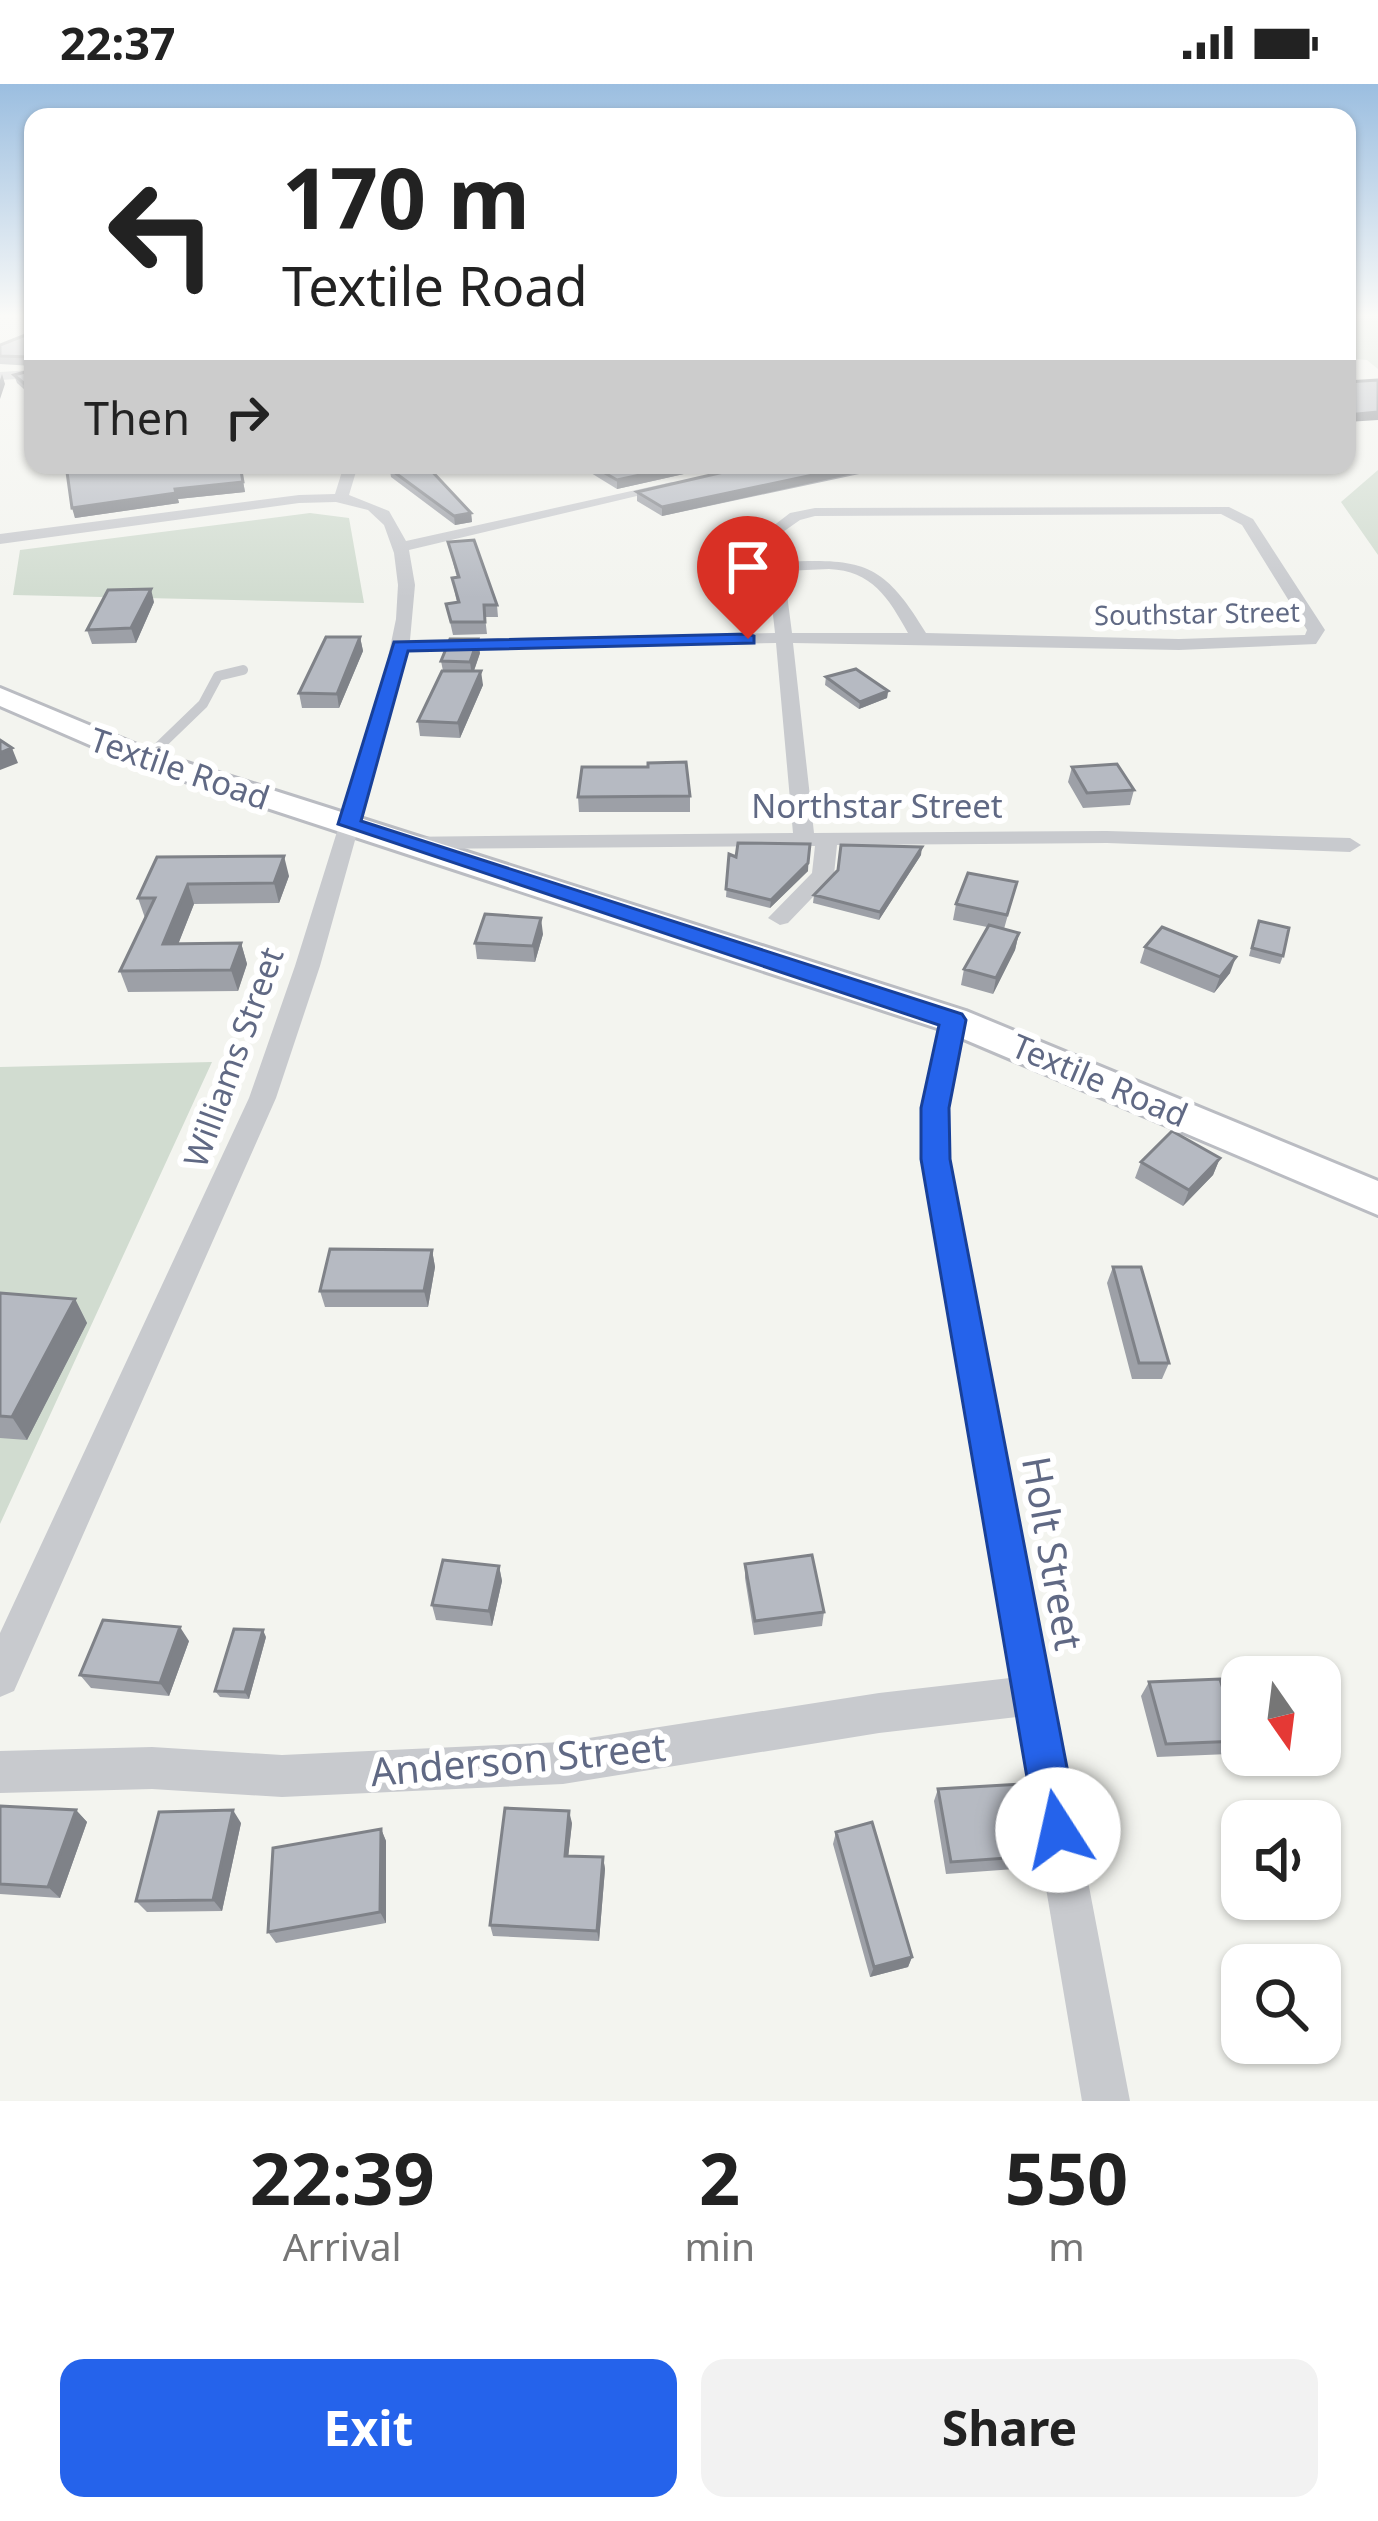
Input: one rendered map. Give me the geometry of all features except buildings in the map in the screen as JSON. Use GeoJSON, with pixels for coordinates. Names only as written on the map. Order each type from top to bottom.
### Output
{"type":"FeatureCollection","features":[{"type":"Feature","properties":{"kind":"street"},"geometry":{"type":"LineString","coordinates":[[341,499],[348,474]]}},
{"type":"Feature","properties":{"kind":"street"},"geometry":{"type":"LineString","coordinates":[[0,539],[299,499],[341,499],[381,512],[401,547],[692,481]]}},
{"type":"Feature","properties":{"kind":"street","name":"Southstar Street"},"geometry":{"type":"LineString","coordinates":[[400,645],[919,636],[1199,646],[1310,640],[1317,634],[1248,522],[1212,508],[808,513],[782,522],[772,533],[784,638]]}},
{"type":"Feature","properties":{"kind":"street","name":"Williams Street"},"geometry":{"type":"LineString","coordinates":[[0,1677],[246,1138],[349,824],[400,645],[406,582],[401,547]]}},
{"type":"Feature","properties":{"kind":"street"},"geometry":{"type":"LineString","coordinates":[[775,567],[867,568],[893,590],[919,636]]}},
{"type":"Feature","properties":{"kind":"street"},"geometry":{"type":"LineString","coordinates":[[780,918],[823,875],[784,638]]}},
{"type":"Feature","properties":{"kind":"street","name":"Textile Road"},"geometry":{"type":"LineString","coordinates":[[0,696],[146,759],[953,1020],[1378,1199]]}},
{"type":"Feature","properties":{"kind":"street","name":"Northstar Street"},"geometry":{"type":"LineString","coordinates":[[404,842],[1107,837],[1350,845]]}},
{"type":"Feature","properties":{"kind":"street","name":"Holt Street"},"geometry":{"type":"LineString","coordinates":[[953,1020],[935,1108],[936,1159],[1106,2101]]}},
{"type":"Feature","properties":{"kind":"street","name":"Anderson Street"},"geometry":{"type":"LineString","coordinates":[[0,1772],[152,1768],[282,1776],[563,1762],[878,1713],[1034,1695]]}},
{"type":"Feature","properties":{"kind":"lane"},"geometry":{"type":"LineString","coordinates":[[146,759],[203,704],[218,676],[243,670]]}},
{"type":"Feature","properties":{"kind":"shaded area"},"geometry":{"type":"Polygon","coordinates":[[[1378,470],[1378,555],[1341,502],[1378,470]]]}},
{"type":"Feature","properties":{"kind":"shaded area"},"geometry":{"type":"Polygon","coordinates":[[[310,513],[349,518],[364,603],[13,595],[20,550],[310,513]]]}},
{"type":"Feature","properties":{"kind":"shaded area"},"geometry":{"type":"Polygon","coordinates":[[[212,1062],[0,1524],[0,1067],[212,1062]]]}},
{"type":"Feature","properties":{"kind":"route"},"geometry":{"type":"LineString","coordinates":[[748,639],[400,645],[349,824],[953,1020],[935,1108],[936,1159],[1058,1830]]}}]}
